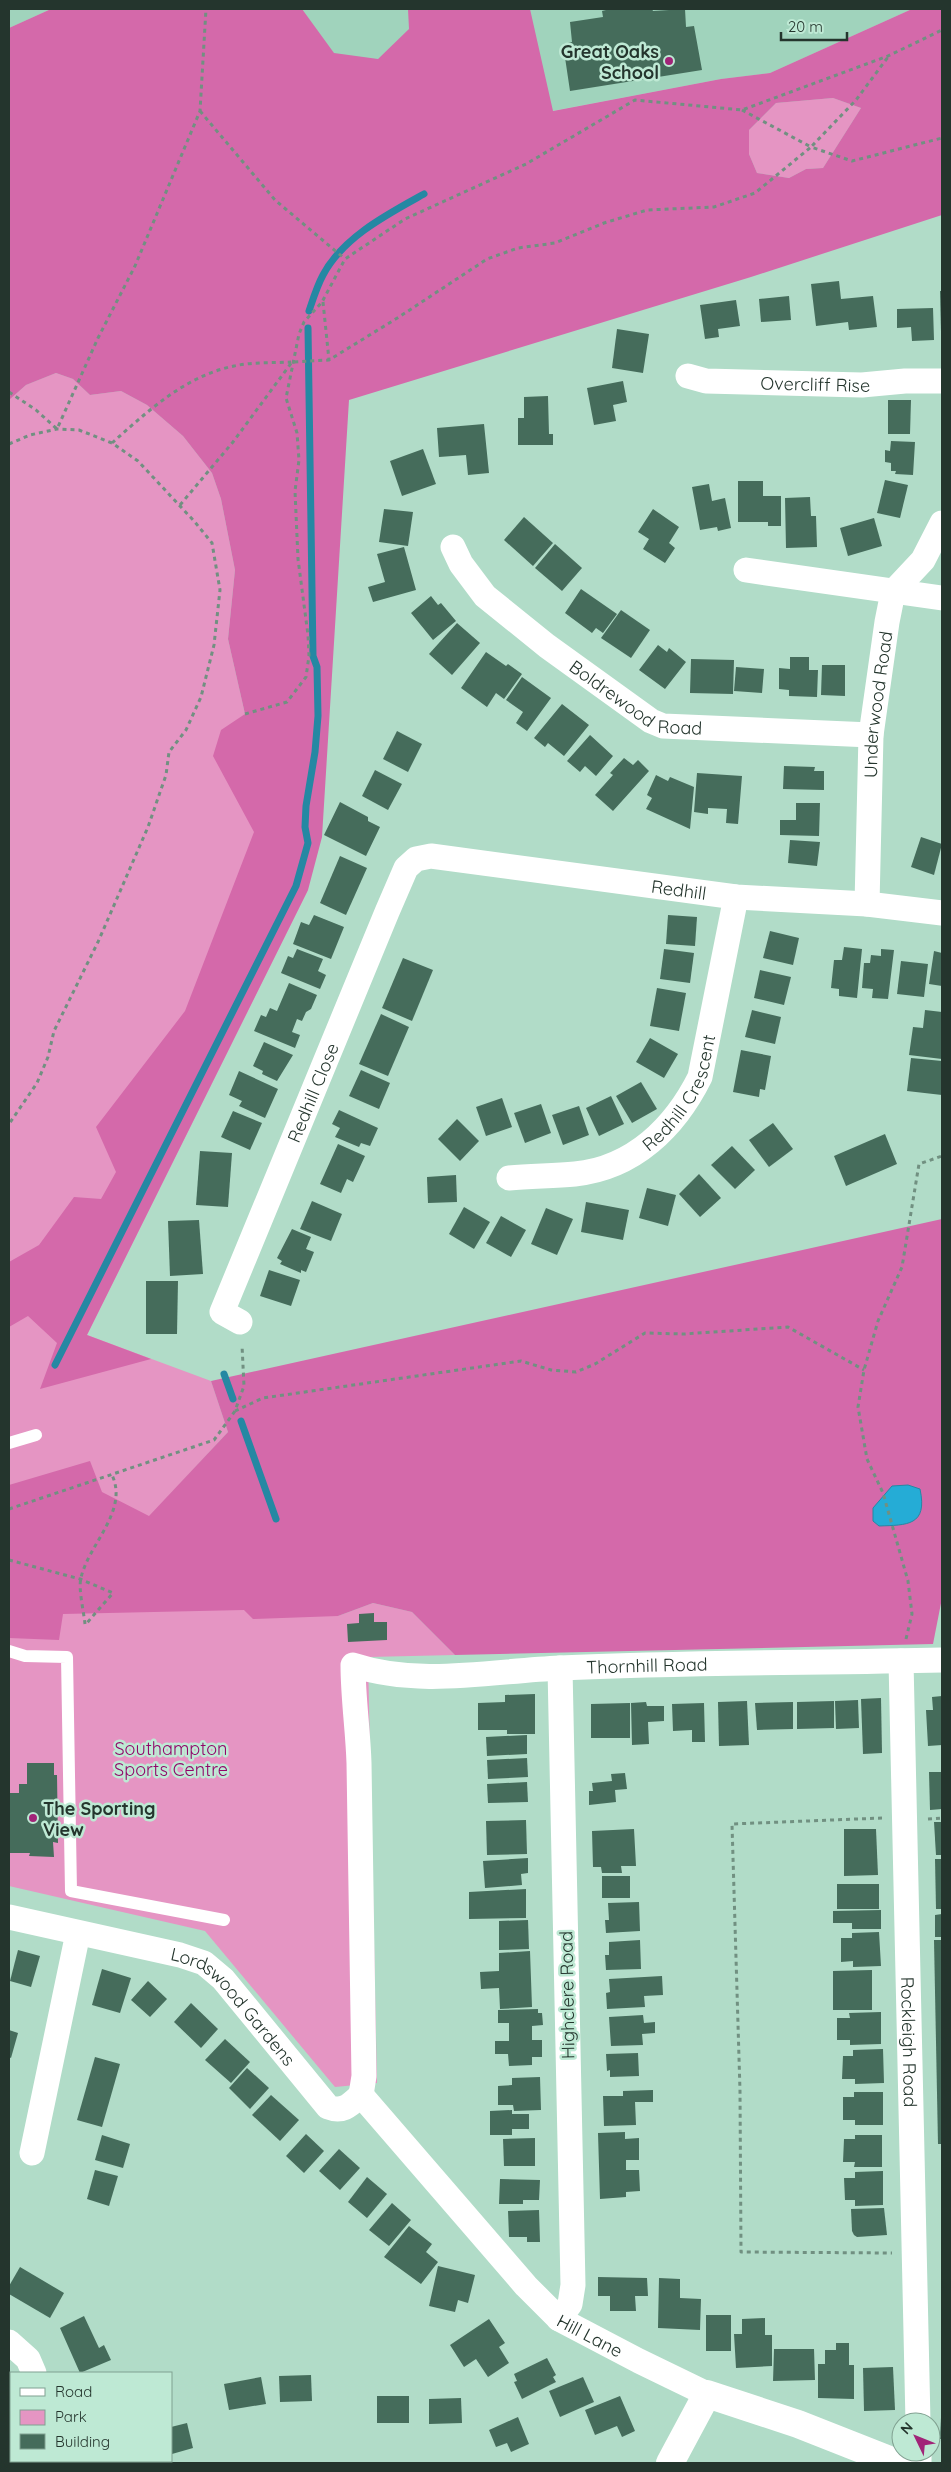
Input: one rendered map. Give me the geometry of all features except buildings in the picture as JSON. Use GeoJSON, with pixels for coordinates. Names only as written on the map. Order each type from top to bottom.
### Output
{"type":"FeatureCollection","features":[{"type":"Feature","properties":{"kind":"street","name":"Overcliff Rise"},"geometry":{"type":"LineString","coordinates":[[688,376],[706,381],[862,385],[905,380],[942,381]]}},
{"type":"Feature","properties":{"kind":"street"},"geometry":{"type":"LineString","coordinates":[[893,592],[923,560],[942,523]]}},
{"type":"Feature","properties":{"kind":"street","name":"Boldrewood Road"},"geometry":{"type":"LineString","coordinates":[[453,547],[461,564],[485,596],[547,646],[651,721],[662,726],[870,735]]}},
{"type":"Feature","properties":{"kind":"street"},"geometry":{"type":"LineString","coordinates":[[746,570],[942,598]]}},
{"type":"Feature","properties":{"kind":"street","name":"Underwood Road"},"geometry":{"type":"LineString","coordinates":[[867,904],[870,735],[893,592]]}},
{"type":"Feature","properties":{"kind":"street","name":"Redhill"},"geometry":{"type":"LineString","coordinates":[[416,859],[431,856],[736,897],[867,904],[942,913]]}},
{"type":"Feature","properties":{"kind":"street","name":"Redhill Close"},"geometry":{"type":"LineString","coordinates":[[240,1322],[222,1312],[387,912],[406,868],[416,859]]}},
{"type":"Feature","properties":{"kind":"street","name":"Redhill Crescent"},"geometry":{"type":"LineString","coordinates":[[509,1178],[576,1174],[604,1168],[628,1157],[655,1139],[669,1126],[687,1103],[700,1077],[736,897]]}},
{"type":"Feature","properties":{"kind":"street","name":"Thornhill Road"},"geometry":{"type":"LineString","coordinates":[[361,2095],[364,2076],[361,1877],[358,1730],[353,1701],[353,1665],[377,1673],[404,1676],[560,1668],[942,1660]]}},
{"type":"Feature","properties":{"kind":"street","name":"Rockleigh Road"},"geometry":{"type":"LineString","coordinates":[[901,1661],[918,2412]]}},
{"type":"Feature","properties":{"kind":"street","name":"Highclere Road"},"geometry":{"type":"LineString","coordinates":[[559,2319],[570,2304],[573,2285],[560,1668]]}},
{"type":"Feature","properties":{"kind":"street","name":"Lordswood Gardens"},"geometry":{"type":"LineString","coordinates":[[9,1917],[180,1954],[204,1963],[223,1979],[328,2107],[336,2110],[344,2109],[361,2095]]}},
{"type":"Feature","properties":{"kind":"street"},"geometry":{"type":"LineString","coordinates":[[32,2153],[78,1933]]}},
{"type":"Feature","properties":{"kind":"street","name":"Hill Lane"},"geometry":{"type":"LineString","coordinates":[[361,2095],[526,2286],[559,2319],[707,2394],[798,2424],[898,2463]]}},
{"type":"Feature","properties":{"kind":"street"},"geometry":{"type":"LineString","coordinates":[[9,2342],[28,2359],[34,2372]]}},
{"type":"Feature","properties":{"kind":"street"},"geometry":{"type":"LineString","coordinates":[[670,2463],[707,2394]]}},
{"type":"Feature","properties":{"kind":"lane"},"geometry":{"type":"LineString","coordinates":[[9,1443],[36,1435]]}},
{"type":"Feature","properties":{"kind":"lane"},"geometry":{"type":"LineString","coordinates":[[9,1651],[25,1656],[67,1657],[71,1891],[224,1920]]}},
{"type":"Feature","properties":{"kind":"path"},"geometry":{"type":"LineString","coordinates":[[57,429],[98,338],[135,266],[200,111],[206,9]]}},
{"type":"Feature","properties":{"kind":"path"},"geometry":{"type":"LineString","coordinates":[[742,110],[888,56],[942,30]]}},
{"type":"Feature","properties":{"kind":"path"},"geometry":{"type":"LineString","coordinates":[[112,443],[145,413],[194,379],[234,366],[329,360],[487,259],[518,248],[556,243],[604,223],[647,210],[714,207],[756,193],[811,147],[856,100],[888,56]]}},
{"type":"Feature","properties":{"kind":"path"},"geometry":{"type":"LineString","coordinates":[[245,714],[287,702],[306,677],[308,635],[298,559],[296,491],[299,460],[297,433],[286,398],[298,334],[304,322],[322,302],[345,260],[405,219],[526,164],[635,100],[742,110],[811,147],[852,161],[942,138]]}},
{"type":"Feature","properties":{"kind":"path"},"geometry":{"type":"LineString","coordinates":[[200,111],[275,200],[345,260]]}},
{"type":"Feature","properties":{"kind":"path"},"geometry":{"type":"LineString","coordinates":[[322,302],[329,360]]}},
{"type":"Feature","properties":{"kind":"path"},"geometry":{"type":"LineString","coordinates":[[180,505],[232,442],[292,362]]}},
{"type":"Feature","properties":{"kind":"path"},"geometry":{"type":"LineString","coordinates":[[9,392],[36,410],[57,429]]}},
{"type":"Feature","properties":{"kind":"path"},"geometry":{"type":"LineString","coordinates":[[9,444],[30,435],[57,429],[80,430],[112,443],[138,461],[180,505],[212,543],[220,590],[214,645],[201,697],[186,730],[170,752],[166,775],[148,828],[98,942],[54,1031],[48,1056],[37,1083],[9,1124]]}},
{"type":"Feature","properties":{"kind":"path"},"geometry":{"type":"LineString","coordinates":[[901,1661],[912,1614],[908,1581],[883,1493],[867,1459],[858,1407],[864,1370],[878,1321],[902,1267],[919,1164],[942,1156]]}},
{"type":"Feature","properties":{"kind":"path"},"geometry":{"type":"LineString","coordinates":[[9,1509],[214,1440],[235,1410],[244,1386],[240,1322]]}},
{"type":"Feature","properties":{"kind":"path"},"geometry":{"type":"LineString","coordinates":[[235,1410],[263,1398],[521,1361],[550,1370],[576,1372],[595,1364],[645,1332],[684,1334],[788,1327],[864,1370]]}},
{"type":"Feature","properties":{"kind":"path"},"geometry":{"type":"LineString","coordinates":[[9,1560],[80,1579],[113,1593],[85,1624],[80,1579],[113,1512],[117,1492],[112,1475]]}},
{"type":"Feature","properties":{"kind":"path"},"geometry":{"type":"LineString","coordinates":[[904,1817],[732,1824],[740,2091],[741,2252],[915,2254]]}},
{"type":"Feature","properties":{"kind":"shaded area"},"geometry":{"type":"Polygon","coordinates":[[[9,9],[51,9],[9,28],[9,9]]]}},
{"type":"Feature","properties":{"kind":"shaded area"},"geometry":{"type":"Polygon","coordinates":[[[51,9],[302,9],[334,53],[378,59],[409,29],[408,9],[530,9],[553,111],[721,79],[770,73],[912,9],[942,9],[942,215],[751,277],[349,400],[322,837],[308,890],[87,1335],[151,1359],[40,1389],[57,1343],[28,1316],[9,1327],[9,1262],[39,1245],[74,1197],[101,1199],[116,1172],[96,1127],[185,1011],[254,832],[213,756],[221,730],[245,714],[228,639],[235,570],[221,499],[212,473],[183,436],[147,405],[121,391],[90,395],[73,379],[56,373],[26,385],[9,400],[9,28],[51,9]],[[833,98],[776,103],[749,130],[749,154],[757,173],[789,178],[806,169],[823,168],[861,108],[833,98]]]}},
{"type":"Feature","properties":{"kind":"shaded area"},"geometry":{"type":"Polygon","coordinates":[[[241,9],[912,9],[770,73],[721,79],[367,146],[241,9]]]}},
{"type":"Feature","properties":{"kind":"shaded area"},"geometry":{"type":"Polygon","coordinates":[[[942,1219],[942,1598],[933,1644],[455,1655],[412,1612],[373,1603],[338,1616],[253,1619],[244,1610],[63,1614],[59,1640],[9,1638],[9,1485],[90,1461],[102,1492],[149,1516],[228,1432],[211,1381],[942,1219]]]}},
{"type":"Feature","properties":{"kind":"green space"},"geometry":{"type":"Polygon","coordinates":[[[833,98],[861,108],[823,168],[806,169],[789,178],[757,173],[749,154],[749,130],[776,103],[833,98]]]}},
{"type":"Feature","properties":{"kind":"green space","name":"Southampton Sports Centre"},"geometry":{"type":"Polygon","coordinates":[[[56,373],[73,379],[90,395],[121,391],[147,405],[183,436],[212,473],[221,499],[235,570],[228,639],[245,714],[308,890],[87,1335],[211,1381],[228,1432],[149,1517],[338,1616],[373,1603],[412,1612],[455,1655],[368,1657],[377,2083],[335,2087],[205,1931],[9,1886],[9,400],[26,385],[56,373]]]}},
{"type":"Feature","properties":{"kind":"water"},"geometry":{"type":"Polygon","coordinates":[[[908,1485],[920,1489],[922,1501],[918,1517],[906,1524],[879,1526],[873,1521],[873,1508],[892,1486],[908,1485]]]}},
{"type":"Feature","properties":{"kind":"waterway"},"geometry":{"type":"LineString","coordinates":[[309,311],[323,275],[342,249],[381,218],[424,194]]}},
{"type":"Feature","properties":{"kind":"waterway"},"geometry":{"type":"LineString","coordinates":[[55,1365],[296,886],[308,843],[305,827],[306,806],[315,752],[318,716],[317,667],[313,656],[308,328]]}},
{"type":"Feature","properties":{"kind":"waterway"},"geometry":{"type":"LineString","coordinates":[[224,1374],[233,1399]]}},
{"type":"Feature","properties":{"kind":"waterway"},"geometry":{"type":"LineString","coordinates":[[241,1421],[276,1519]]}},
{"type":"Feature","properties":{"kind":"place","name":"Great Oaks School"},"geometry":{"type":"Point","coordinates":[669,61]}},
{"type":"Feature","properties":{"kind":"place","name":"The Sporting View"},"geometry":{"type":"Point","coordinates":[33,1818]}}]}
